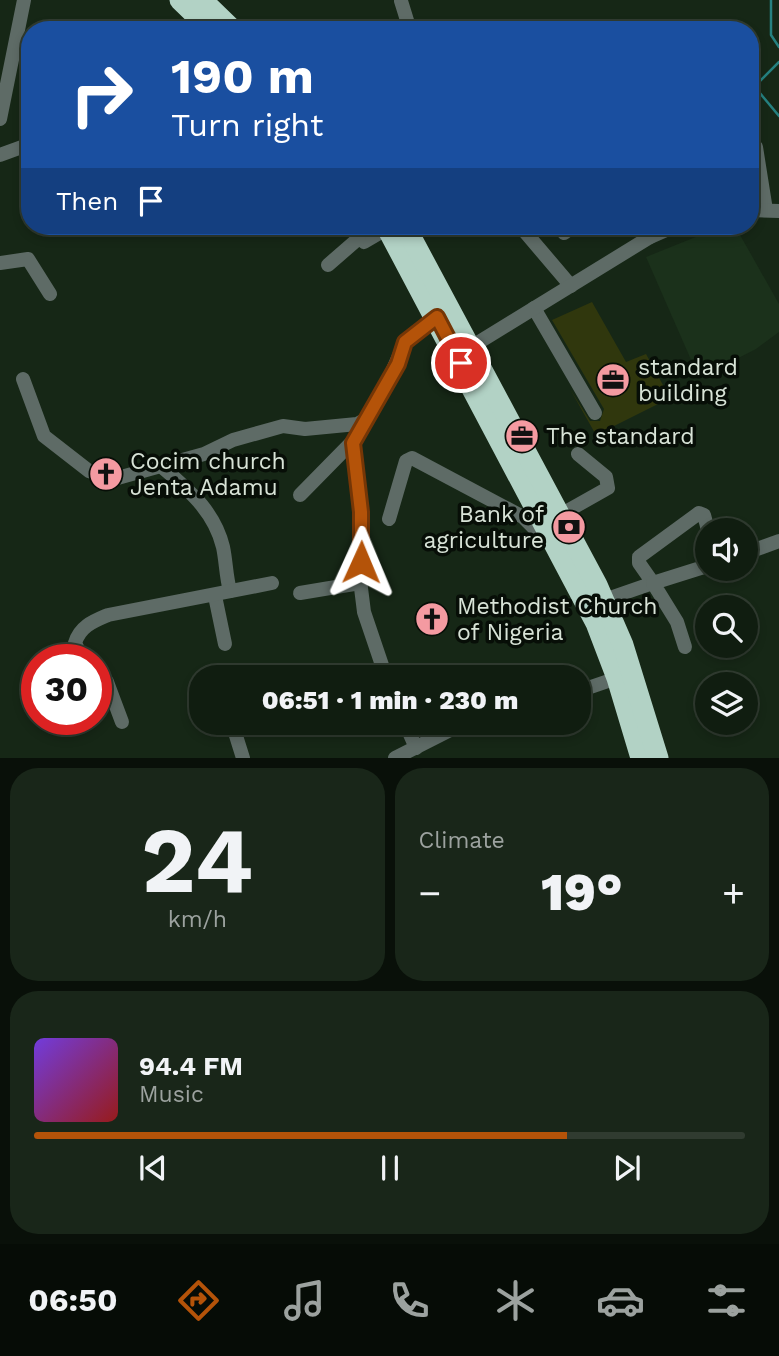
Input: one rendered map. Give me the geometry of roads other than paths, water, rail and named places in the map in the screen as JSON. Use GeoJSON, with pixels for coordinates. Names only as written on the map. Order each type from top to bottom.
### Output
{"type":"FeatureCollection","features":[{"type":"Feature","properties":{"kind":"highway"},"geometry":{"type":"LineString","coordinates":[[180,0],[202,21]]}},
{"type":"Feature","properties":{"kind":"highway"},"geometry":{"type":"LineString","coordinates":[[202,0],[224,21]]}},
{"type":"Feature","properties":{"kind":"highway"},"geometry":{"type":"LineString","coordinates":[[397,235],[437,317],[604,613],[633,673],[658,758]]}},
{"type":"Feature","properties":{"kind":"highway"},"geometry":{"type":"LineString","coordinates":[[398,235],[471,347],[550,521]]}},
{"type":"Feature","properties":{"kind":"highway"},"geometry":{"type":"LineString","coordinates":[[604,613],[617,678],[641,758]]}},
{"type":"Feature","properties":{"kind":"street"},"geometry":{"type":"LineString","coordinates":[[0,119],[24,0]]}},
{"type":"Feature","properties":{"kind":"street"},"geometry":{"type":"LineString","coordinates":[[401,1],[407,21]]}},
{"type":"Feature","properties":{"kind":"street"},"geometry":{"type":"LineString","coordinates":[[0,155],[21,147]]}},
{"type":"Feature","properties":{"kind":"street"},"geometry":{"type":"LineString","coordinates":[[759,168],[765,211]]}},
{"type":"Feature","properties":{"kind":"street"},"geometry":{"type":"LineString","coordinates":[[356,235],[364,242],[378,235]]}},
{"type":"Feature","properties":{"kind":"street"},"geometry":{"type":"LineString","coordinates":[[528,235],[570,286]]}},
{"type":"Feature","properties":{"kind":"street"},"geometry":{"type":"LineString","coordinates":[[471,347],[570,286],[642,235]]}},
{"type":"Feature","properties":{"kind":"street"},"geometry":{"type":"LineString","coordinates":[[328,265],[359,238]]}},
{"type":"Feature","properties":{"kind":"street"},"geometry":{"type":"LineString","coordinates":[[0,262],[28,259],[50,294]]}},
{"type":"Feature","properties":{"kind":"street"},"geometry":{"type":"LineString","coordinates":[[534,308],[595,413]]}},
{"type":"Feature","properties":{"kind":"street"},"geometry":{"type":"LineString","coordinates":[[300,495],[353,443],[398,364],[405,342],[437,317]]}},
{"type":"Feature","properties":{"kind":"street"},"geometry":{"type":"LineString","coordinates":[[23,379],[44,436],[89,471],[114,479],[219,450],[233,440],[283,426],[304,429],[358,424],[366,419]]}},
{"type":"Feature","properties":{"kind":"street"},"geometry":{"type":"LineString","coordinates":[[353,443],[361,512],[360,583],[364,612],[382,665]]}},
{"type":"Feature","properties":{"kind":"street"},"geometry":{"type":"LineString","coordinates":[[389,519],[406,461],[412,458],[523,517],[534,528],[608,488],[606,477],[578,454]]}},
{"type":"Feature","properties":{"kind":"street"},"geometry":{"type":"LineString","coordinates":[[161,466],[200,500],[210,516],[223,547],[230,591]]}},
{"type":"Feature","properties":{"kind":"street"},"geometry":{"type":"LineString","coordinates":[[685,647],[677,622],[639,563],[639,557],[699,513],[704,514],[705,518]]}},
{"type":"Feature","properties":{"kind":"street"},"geometry":{"type":"LineString","coordinates":[[758,549],[779,541]]}},
{"type":"Feature","properties":{"kind":"street"},"geometry":{"type":"LineString","coordinates":[[604,613],[653,583],[695,570]]}},
{"type":"Feature","properties":{"kind":"street"},"geometry":{"type":"LineString","coordinates":[[76,644],[77,635],[89,624],[123,611],[215,596],[272,583]]}},
{"type":"Feature","properties":{"kind":"street"},"geometry":{"type":"LineString","coordinates":[[300,593],[360,583]]}},
{"type":"Feature","properties":{"kind":"street"},"geometry":{"type":"LineString","coordinates":[[215,596],[225,644]]}},
{"type":"Feature","properties":{"kind":"street"},"geometry":{"type":"LineString","coordinates":[[591,687],[617,678]]}},
{"type":"Feature","properties":{"kind":"street"},"geometry":{"type":"LineString","coordinates":[[112,695],[122,722]]}},
{"type":"Feature","properties":{"kind":"street"},"geometry":{"type":"LineString","coordinates":[[236,735],[243,758]]}},
{"type":"Feature","properties":{"kind":"street"},"geometry":{"type":"LineString","coordinates":[[410,735],[416,748]]}},
{"type":"Feature","properties":{"kind":"street"},"geometry":{"type":"LineString","coordinates":[[400,757],[441,735]]}},
{"type":"Feature","properties":{"kind":"waterway"},"geometry":{"type":"LineString","coordinates":[[771,0],[771,35],[779,47]]}},
{"type":"Feature","properties":{"kind":"waterway"},"geometry":{"type":"LineString","coordinates":[[759,82],[779,62]]}},
{"type":"Feature","properties":{"kind":"waterway"},"geometry":{"type":"LineString","coordinates":[[759,92],[779,116]]}},
{"type":"Feature","properties":{"kind":"place","name":"standard building"},"geometry":{"type":"Point","coordinates":[613,380]}},
{"type":"Feature","properties":{"kind":"place","name":"The standard"},"geometry":{"type":"Point","coordinates":[522,436]}},
{"type":"Feature","properties":{"kind":"place","name":"Cocim church Jenta Adamu"},"geometry":{"type":"Point","coordinates":[106,474]}},
{"type":"Feature","properties":{"kind":"place","name":"Bank of agriculture"},"geometry":{"type":"Point","coordinates":[569,527]}},
{"type":"Feature","properties":{"kind":"place","name":"Methodist Church of Nigeria"},"geometry":{"type":"Point","coordinates":[432,619]}}]}
